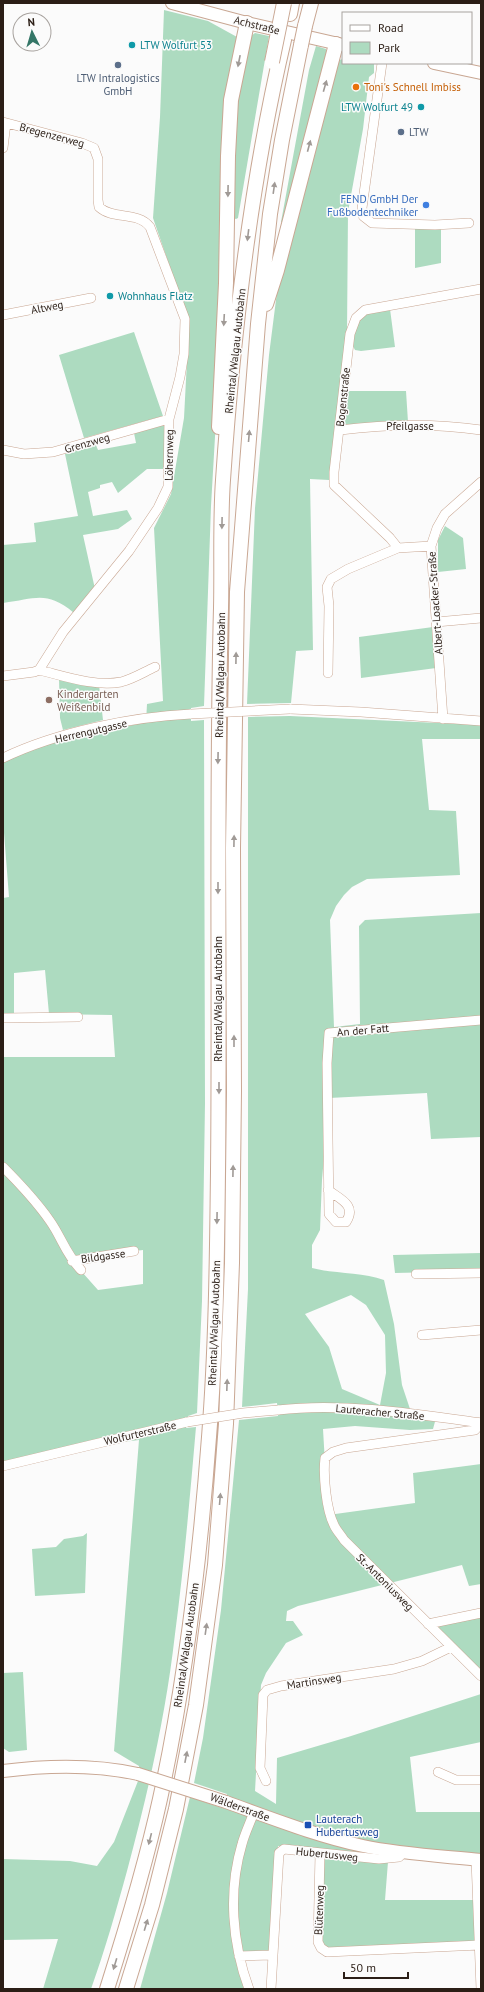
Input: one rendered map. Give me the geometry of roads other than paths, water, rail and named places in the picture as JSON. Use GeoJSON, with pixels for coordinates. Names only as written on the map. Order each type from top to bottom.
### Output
{"type":"FeatureCollection","features":[{"type":"Feature","properties":{"kind":"highway"},"geometry":{"type":"LineString","coordinates":[[275,62],[284,3]]}},
{"type":"Feature","properties":{"kind":"highway"},"geometry":{"type":"LineString","coordinates":[[275,62],[292,3]]}},
{"type":"Feature","properties":{"kind":"highway","name":"Rheintal/Walgau Autobahn"},"geometry":{"type":"LineString","coordinates":[[126,1989],[152,1905],[172,1824],[196,1705],[215,1565],[226,1424],[232,1263],[234,1123],[233,848],[237,592],[258,324],[274,186],[296,67],[311,3]]}},
{"type":"Feature","properties":{"kind":"highway"},"geometry":{"type":"LineString","coordinates":[[222,484],[219,414],[226,283],[228,149],[231,100],[247,23]]}},
{"type":"Feature","properties":{"kind":"highway"},"geometry":{"type":"LineString","coordinates":[[258,324],[277,270],[339,45]]}},
{"type":"Feature","properties":{"kind":"highway","name":"Rheintal/Walgau Autobahn"},"geometry":{"type":"LineString","coordinates":[[107,1989],[136,1896],[158,1809],[180,1697],[197,1567],[209,1435],[217,1262],[219,1084],[217,849],[222,484],[239,308],[260,155],[263,111],[275,62]]}},
{"type":"Feature","properties":{"kind":"main road","name":"Achstraße"},"geometry":{"type":"LineString","coordinates":[[172,3],[339,45]]}},
{"type":"Feature","properties":{"kind":"main road"},"geometry":{"type":"LineString","coordinates":[[439,64],[481,73]]}},
{"type":"Feature","properties":{"kind":"main road","name":"Wälderstraße"},"geometry":{"type":"LineString","coordinates":[[3,1771],[68,1765],[102,1767],[164,1781],[305,1830],[362,1846],[404,1852],[478,1859]]}},
{"type":"Feature","properties":{"kind":"street"},"geometry":{"type":"LineString","coordinates":[[382,64],[362,208],[363,216],[372,223],[435,225],[469,223]]}},
{"type":"Feature","properties":{"kind":"street"},"geometry":{"type":"LineString","coordinates":[[3,148],[4,123]]}},
{"type":"Feature","properties":{"kind":"street","name":"Bregenzerweg"},"geometry":{"type":"LineString","coordinates":[[4,123],[88,145],[97,154]]}},
{"type":"Feature","properties":{"kind":"street","name":"Löhernweg"},"geometry":{"type":"LineString","coordinates":[[39,670],[63,632],[130,551],[164,498],[169,481],[169,419],[180,377],[186,328],[183,314],[153,231],[148,224],[139,219],[108,212],[99,207],[97,154]]}},
{"type":"Feature","properties":{"kind":"street","name":"Bogenstraße"},"geometry":{"type":"LineString","coordinates":[[398,548],[390,538],[334,485],[334,472],[350,334],[354,322],[359,314],[366,310],[481,289]]}},
{"type":"Feature","properties":{"kind":"street","name":"Altweg"},"geometry":{"type":"LineString","coordinates":[[3,315],[91,298]]}},
{"type":"Feature","properties":{"kind":"street","name":"Grenzweg"},"geometry":{"type":"LineString","coordinates":[[3,450],[24,454],[53,452],[169,419]]}},
{"type":"Feature","properties":{"kind":"street","name":"Pfeilgasse"},"geometry":{"type":"LineString","coordinates":[[340,430],[406,425],[437,425],[481,430]]}},
{"type":"Feature","properties":{"kind":"street","name":"Albert-Loacker-Straße"},"geometry":{"type":"LineString","coordinates":[[443,719],[431,546],[437,528],[446,514],[481,482]]}},
{"type":"Feature","properties":{"kind":"street"},"geometry":{"type":"LineString","coordinates":[[328,672],[329,606],[327,587],[330,579],[348,569],[398,548],[431,546]]}},
{"type":"Feature","properties":{"kind":"street"},"geometry":{"type":"LineString","coordinates":[[436,622],[481,618]]}},
{"type":"Feature","properties":{"kind":"street"},"geometry":{"type":"LineString","coordinates":[[3,676],[39,670],[66,677],[101,683],[110,683],[130,680],[155,667]]}},
{"type":"Feature","properties":{"kind":"street","name":"Herrengutgasse"},"geometry":{"type":"LineString","coordinates":[[3,758],[21,749],[67,735],[141,720],[187,714],[290,710],[360,712],[443,719]]}},
{"type":"Feature","properties":{"kind":"street"},"geometry":{"type":"LineString","coordinates":[[443,719],[481,721]]}},
{"type":"Feature","properties":{"kind":"street"},"geometry":{"type":"LineString","coordinates":[[3,1018],[78,1017]]}},
{"type":"Feature","properties":{"kind":"street","name":"An der Fatt"},"geometry":{"type":"LineString","coordinates":[[328,1190],[327,1062],[329,1033],[481,1020]]}},
{"type":"Feature","properties":{"kind":"street"},"geometry":{"type":"LineString","coordinates":[[3,1167],[27,1192],[51,1222],[72,1260],[81,1270]]}},
{"type":"Feature","properties":{"kind":"street","name":"Bildgasse"},"geometry":{"type":"LineString","coordinates":[[72,1260],[134,1251]]}},
{"type":"Feature","properties":{"kind":"street"},"geometry":{"type":"LineString","coordinates":[[416,1274],[481,1273]]}},
{"type":"Feature","properties":{"kind":"street"},"geometry":{"type":"LineString","coordinates":[[422,1335],[481,1330]]}},
{"type":"Feature","properties":{"kind":"street","name":"Lauteracher Straße"},"geometry":{"type":"LineString","coordinates":[[278,1410],[314,1408],[361,1409],[481,1423],[476,1430],[333,1452],[325,1458],[324,1468]]}},
{"type":"Feature","properties":{"kind":"street","name":"Wolfurterstraße"},"geometry":{"type":"LineString","coordinates":[[3,1466],[187,1422],[243,1413],[278,1410]]}},
{"type":"Feature","properties":{"kind":"street","name":"St.-Antoniusweg"},"geometry":{"type":"LineString","coordinates":[[324,1468],[330,1513],[334,1525],[358,1555],[481,1676]]}},
{"type":"Feature","properties":{"kind":"street"},"geometry":{"type":"LineString","coordinates":[[428,1624],[481,1613]]}},
{"type":"Feature","properties":{"kind":"street","name":"Martinsweg"},"geometry":{"type":"LineString","coordinates":[[266,1781],[260,1768],[263,1695],[268,1690],[281,1686],[401,1667],[422,1661],[451,1647]]}},
{"type":"Feature","properties":{"kind":"street"},"geometry":{"type":"LineString","coordinates":[[438,1772],[456,1780],[481,1780]]}},
{"type":"Feature","properties":{"kind":"street"},"geometry":{"type":"LineString","coordinates":[[249,1989],[239,1956],[235,1931],[234,1885],[242,1843],[254,1812]]}},
{"type":"Feature","properties":{"kind":"street","name":"Hubertusweg"},"geometry":{"type":"LineString","coordinates":[[271,1989],[279,1853],[284,1849],[320,1854],[391,1859],[399,1857],[404,1852]]}},
{"type":"Feature","properties":{"kind":"street","name":"Blütenweg"},"geometry":{"type":"LineString","coordinates":[[320,1854],[318,1942],[320,1948],[327,1952],[480,1945]]}},
{"type":"Feature","properties":{"kind":"street","name":"Wälderstraße"},"geometry":{"type":"LineString","coordinates":[[478,1859],[481,1989]]}},
{"type":"Feature","properties":{"kind":"street"},"geometry":{"type":"LineString","coordinates":[[239,1956],[272,1955]]}},
{"type":"Feature","properties":{"kind":"place","name":"LTW Wolfurt 53"},"geometry":{"type":"Point","coordinates":[132,45]}},
{"type":"Feature","properties":{"kind":"place","name":"LTW Intralogistics GmbH"},"geometry":{"type":"Point","coordinates":[118,65]}},
{"type":"Feature","properties":{"kind":"place","name":"Toni's Schnell Imbiss"},"geometry":{"type":"Point","coordinates":[356,87]}},
{"type":"Feature","properties":{"kind":"place","name":"LTW Wolfurt 49"},"geometry":{"type":"Point","coordinates":[421,107]}},
{"type":"Feature","properties":{"kind":"place","name":"LTW"},"geometry":{"type":"Point","coordinates":[401,132]}},
{"type":"Feature","properties":{"kind":"place","name":"FEND GmbH Der Fußbodentechniker"},"geometry":{"type":"Point","coordinates":[426,205]}},
{"type":"Feature","properties":{"kind":"place","name":"Wohnhaus Flatz"},"geometry":{"type":"Point","coordinates":[110,296]}},
{"type":"Feature","properties":{"kind":"place","name":"Kindergarten Weißenbild"},"geometry":{"type":"Point","coordinates":[49,700]}},
{"type":"Feature","properties":{"kind":"place","name":"Lauterach Hubertusweg"},"geometry":{"type":"Point","coordinates":[308,1825]}}]}
